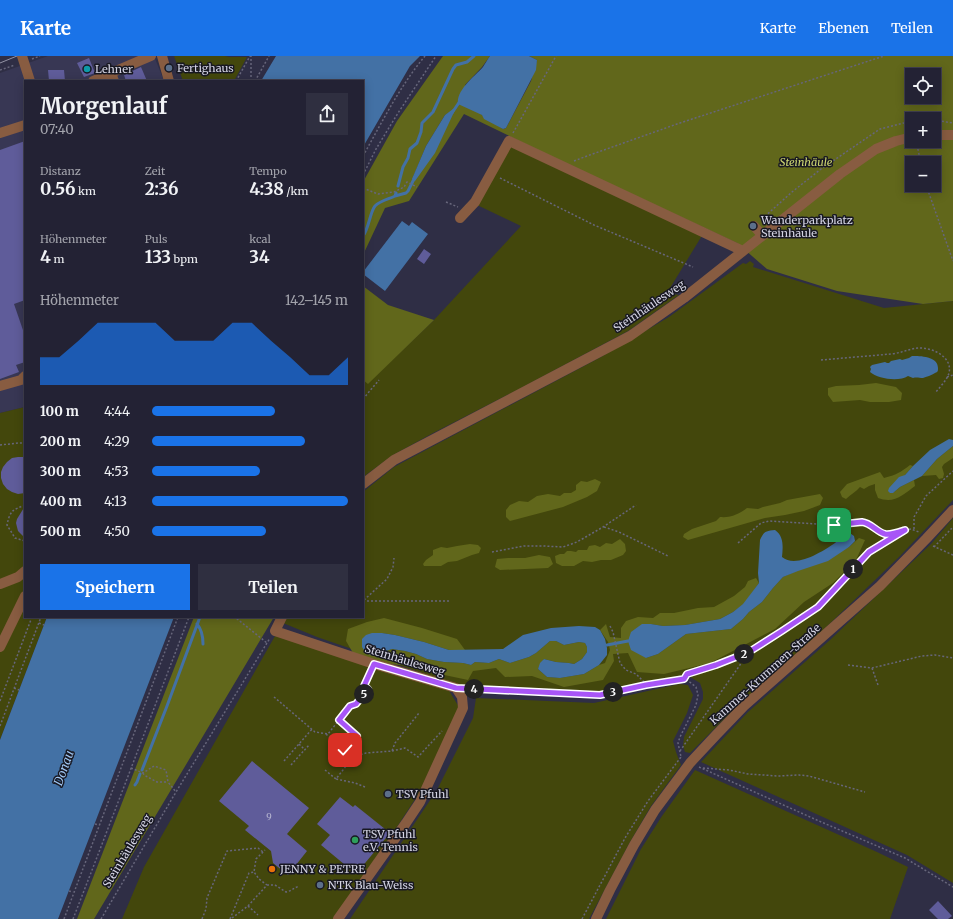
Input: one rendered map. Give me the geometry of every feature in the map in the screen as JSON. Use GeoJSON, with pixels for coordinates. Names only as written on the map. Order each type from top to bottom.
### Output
{"type":"FeatureCollection","features":[{"type":"Feature","properties":{"kind":"street"},"geometry":{"type":"LineString","coordinates":[[22,56],[30,80]]}},
{"type":"Feature","properties":{"kind":"street"},"geometry":{"type":"LineString","coordinates":[[98,80],[112,77],[151,56]]}},
{"type":"Feature","properties":{"kind":"street"},"geometry":{"type":"LineString","coordinates":[[162,56],[169,80]]}},
{"type":"Feature","properties":{"kind":"street"},"geometry":{"type":"LineString","coordinates":[[0,133],[24,125]]}},
{"type":"Feature","properties":{"kind":"street"},"geometry":{"type":"LineString","coordinates":[[941,135],[953,135]]}},
{"type":"Feature","properties":{"kind":"street","name":"Steinhäulesweg"},"geometry":{"type":"LineString","coordinates":[[364,483],[394,460],[630,336],[684,298],[840,174],[876,149],[905,139]]}},
{"type":"Feature","properties":{"kind":"street"},"geometry":{"type":"LineString","coordinates":[[463,214],[475,202],[509,140],[743,251]]}},
{"type":"Feature","properties":{"kind":"street"},"geometry":{"type":"LineString","coordinates":[[754,226],[762,235]]}},
{"type":"Feature","properties":{"kind":"street"},"geometry":{"type":"LineString","coordinates":[[0,386],[21,380],[24,377]]}},
{"type":"Feature","properties":{"kind":"street","name":"Kammer-Krummen-Straße"},"geometry":{"type":"LineString","coordinates":[[596,919],[634,845],[655,810],[690,762],[744,706],[880,586],[953,510]]}},
{"type":"Feature","properties":{"kind":"street"},"geometry":{"type":"LineString","coordinates":[[0,584],[18,577],[24,572]]}},
{"type":"Feature","properties":{"kind":"street"},"geometry":{"type":"LineString","coordinates":[[0,647],[24,598]]}},
{"type":"Feature","properties":{"kind":"street"},"geometry":{"type":"LineString","coordinates":[[274,631],[281,618]]}},
{"type":"Feature","properties":{"kind":"street","name":"Steinhäulesweg"},"geometry":{"type":"LineString","coordinates":[[274,631],[374,664],[456,688],[462,697],[463,708],[420,802],[338,919]]}},
{"type":"Feature","properties":{"kind":"path"},"geometry":{"type":"LineString","coordinates":[[237,80],[251,56]]}},
{"type":"Feature","properties":{"kind":"path"},"geometry":{"type":"LineString","coordinates":[[251,56],[251,80]]}},
{"type":"Feature","properties":{"kind":"path"},"geometry":{"type":"LineString","coordinates":[[256,80],[269,56]]}},
{"type":"Feature","properties":{"kind":"path"},"geometry":{"type":"LineString","coordinates":[[364,154],[384,118],[424,57],[421,56]]}},
{"type":"Feature","properties":{"kind":"path"},"geometry":{"type":"LineString","coordinates":[[364,172],[398,113],[436,56]]}},
{"type":"Feature","properties":{"kind":"path"},"geometry":{"type":"LineString","coordinates":[[509,140],[556,56]]}},
{"type":"Feature","properties":{"kind":"path"},"geometry":{"type":"LineString","coordinates":[[563,166],[677,124],[884,56]]}},
{"type":"Feature","properties":{"kind":"path"},"geometry":{"type":"LineString","coordinates":[[941,121],[953,123]]}},
{"type":"Feature","properties":{"kind":"path"},"geometry":{"type":"LineString","coordinates":[[754,226],[792,192],[821,169],[880,129],[905,123]]}},
{"type":"Feature","properties":{"kind":"path"},"geometry":{"type":"LineString","coordinates":[[491,173],[594,225],[693,267]]}},
{"type":"Feature","properties":{"kind":"path"},"geometry":{"type":"LineString","coordinates":[[364,188],[378,194],[394,192],[404,187],[407,182],[417,187]]}},
{"type":"Feature","properties":{"kind":"path"},"geometry":{"type":"LineString","coordinates":[[928,192],[953,261]]}},
{"type":"Feature","properties":{"kind":"path"},"geometry":{"type":"LineString","coordinates":[[446,202],[463,214]]}},
{"type":"Feature","properties":{"kind":"path"},"geometry":{"type":"LineString","coordinates":[[821,360],[896,354],[919,348],[938,352],[948,360],[953,368]]}},
{"type":"Feature","properties":{"kind":"path"},"geometry":{"type":"LineString","coordinates":[[935,393],[947,377],[950,371],[950,365]]}},
{"type":"Feature","properties":{"kind":"path"},"geometry":{"type":"LineString","coordinates":[[947,377],[953,375]]}},
{"type":"Feature","properties":{"kind":"path"},"geometry":{"type":"LineString","coordinates":[[364,398],[379,380]]}},
{"type":"Feature","properties":{"kind":"path"},"geometry":{"type":"LineString","coordinates":[[0,445],[24,443]]}},
{"type":"Feature","properties":{"kind":"path"},"geometry":{"type":"LineString","coordinates":[[916,531],[914,529],[914,518],[926,496],[953,471]]}},
{"type":"Feature","properties":{"kind":"path"},"geometry":{"type":"LineString","coordinates":[[24,505],[14,509],[9,516],[7,525],[16,538],[24,540]]}},
{"type":"Feature","properties":{"kind":"path"},"geometry":{"type":"LineString","coordinates":[[492,552],[524,546],[563,547],[577,542],[636,505]]}},
{"type":"Feature","properties":{"kind":"path"},"geometry":{"type":"LineString","coordinates":[[738,543],[760,523],[769,521],[834,525],[867,522],[887,535],[914,529]]}},
{"type":"Feature","properties":{"kind":"path"},"geometry":{"type":"LineString","coordinates":[[603,527],[619,532],[668,556]]}},
{"type":"Feature","properties":{"kind":"path"},"geometry":{"type":"LineString","coordinates":[[953,527],[934,547],[953,555]]}},
{"type":"Feature","properties":{"kind":"path"},"geometry":{"type":"LineString","coordinates":[[684,679],[687,674],[716,665],[749,652],[818,607],[869,552],[905,530]]}},
{"type":"Feature","properties":{"kind":"path"},"geometry":{"type":"LineString","coordinates":[[364,600],[387,579],[393,567],[394,558]]}},
{"type":"Feature","properties":{"kind":"path"},"geometry":{"type":"LineString","coordinates":[[364,601],[451,601]]}},
{"type":"Feature","properties":{"kind":"path"},"geometry":{"type":"LineString","coordinates":[[0,701],[32,618]]}},
{"type":"Feature","properties":{"kind":"path"},"geometry":{"type":"LineString","coordinates":[[0,726],[41,618]]}},
{"type":"Feature","properties":{"kind":"path"},"geometry":{"type":"LineString","coordinates":[[64,919],[178,618]]}},
{"type":"Feature","properties":{"kind":"path"},"geometry":{"type":"LineString","coordinates":[[73,919],[189,618]]}},
{"type":"Feature","properties":{"kind":"path"},"geometry":{"type":"LineString","coordinates":[[236,618],[267,643]]}},
{"type":"Feature","properties":{"kind":"path"},"geometry":{"type":"LineString","coordinates":[[39,623],[44,625]]}},
{"type":"Feature","properties":{"kind":"path"},"geometry":{"type":"LineString","coordinates":[[610,626],[613,632],[620,663],[626,670],[636,674],[646,685]]}},
{"type":"Feature","properties":{"kind":"path"},"geometry":{"type":"LineString","coordinates":[[169,630],[173,631]]}},
{"type":"Feature","properties":{"kind":"path","name":"Steinhäulesweg"},"geometry":{"type":"LineString","coordinates":[[101,919],[274,631]]}},
{"type":"Feature","properties":{"kind":"path"},"geometry":{"type":"LineString","coordinates":[[680,751],[749,652]]}},
{"type":"Feature","properties":{"kind":"path"},"geometry":{"type":"LineString","coordinates":[[848,665],[872,668],[922,656],[935,655],[953,658]]}},
{"type":"Feature","properties":{"kind":"path"},"geometry":{"type":"LineString","coordinates":[[326,734],[328,734],[350,706],[356,704],[368,689],[364,686],[374,664]]}},
{"type":"Feature","properties":{"kind":"path"},"geometry":{"type":"LineString","coordinates":[[872,668],[878,685]]}},
{"type":"Feature","properties":{"kind":"path"},"geometry":{"type":"LineString","coordinates":[[456,688],[600,695],[646,685],[684,679],[691,682],[696,687],[698,695],[696,705],[678,743],[681,757]]}},
{"type":"Feature","properties":{"kind":"path"},"geometry":{"type":"LineString","coordinates":[[14,688],[19,690]]}},
{"type":"Feature","properties":{"kind":"path"},"geometry":{"type":"LineString","coordinates":[[274,697],[315,732],[326,734],[353,757]]}},
{"type":"Feature","properties":{"kind":"path"},"geometry":{"type":"LineString","coordinates":[[392,751],[395,743],[419,713]]}},
{"type":"Feature","properties":{"kind":"path"},"geometry":{"type":"LineString","coordinates":[[339,720],[357,736],[345,750]]}},
{"type":"Feature","properties":{"kind":"path"},"geometry":{"type":"LineString","coordinates":[[284,761],[312,729]]}},
{"type":"Feature","properties":{"kind":"path"},"geometry":{"type":"LineString","coordinates":[[336,779],[353,757],[366,753],[392,751],[405,748],[418,757],[444,729]]}},
{"type":"Feature","properties":{"kind":"path"},"geometry":{"type":"LineString","coordinates":[[299,744],[305,750]]}},
{"type":"Feature","properties":{"kind":"path"},"geometry":{"type":"LineString","coordinates":[[291,765],[309,745]]}},
{"type":"Feature","properties":{"kind":"path"},"geometry":{"type":"LineString","coordinates":[[119,760],[123,761]]}},
{"type":"Feature","properties":{"kind":"path"},"geometry":{"type":"LineString","coordinates":[[143,773],[154,766],[166,770],[168,782],[176,792]]}},
{"type":"Feature","properties":{"kind":"path"},"geometry":{"type":"LineString","coordinates":[[130,768],[143,773],[157,782],[168,782]]}},
{"type":"Feature","properties":{"kind":"path"},"geometry":{"type":"LineString","coordinates":[[866,792],[809,776],[748,774],[730,770],[702,768],[811,818],[904,858],[953,887]]}},
{"type":"Feature","properties":{"kind":"path"},"geometry":{"type":"LineString","coordinates":[[325,770],[336,779],[365,787]]}},
{"type":"Feature","properties":{"kind":"path"},"geometry":{"type":"LineString","coordinates":[[95,824],[99,825]]}},
{"type":"Feature","properties":{"kind":"path"},"geometry":{"type":"LineString","coordinates":[[202,919],[206,908],[207,898],[227,851],[258,848],[263,852]]}},
{"type":"Feature","properties":{"kind":"path"},"geometry":{"type":"LineString","coordinates":[[265,850],[256,859],[254,872],[259,879],[268,885],[275,886],[286,892],[299,886]]}},
{"type":"Feature","properties":{"kind":"path"},"geometry":{"type":"LineString","coordinates":[[230,919],[249,873],[254,872]]}},
{"type":"Feature","properties":{"kind":"path"},"geometry":{"type":"LineString","coordinates":[[230,919],[248,906],[268,885]]}},
{"type":"Feature","properties":{"kind":"path"},"geometry":{"type":"LineString","coordinates":[[69,891],[73,892]]}},
{"type":"Feature","properties":{"kind":"path"},"geometry":{"type":"LineString","coordinates":[[248,906],[258,916]]}},
{"type":"Feature","properties":{"kind":"shaded area"},"geometry":{"type":"Polygon","coordinates":[[[48,56],[154,56],[164,80],[24,80],[24,407],[0,413],[0,73],[48,56]]]}},
{"type":"Feature","properties":{"kind":"green space"},"geometry":{"type":"Polygon","coordinates":[[[174,56],[247,57],[235,80],[183,80],[174,56]]]}},
{"type":"Feature","properties":{"kind":"green space","name":"Steinhäule"},"geometry":{"type":"Polygon","coordinates":[[[443,56],[490,56],[465,85],[482,115],[503,129],[506,128],[531,81],[537,60],[529,56],[953,56],[953,301],[923,304],[837,291],[767,269],[737,243],[571,166],[464,114],[409,201],[385,208],[364,253],[364,180],[397,121],[443,56]],[[454,110],[445,115],[426,146],[412,180],[414,181],[454,110]]]}},
{"type":"Feature","properties":{"kind":"green space"},"geometry":{"type":"Polygon","coordinates":[[[511,144],[703,234],[667,293],[679,295],[628,331],[393,455],[364,476],[364,381],[368,383],[434,320],[521,226],[477,205],[511,144]]]}},
{"type":"Feature","properties":{"kind":"green space"},"geometry":{"type":"Polygon","coordinates":[[[750,261],[754,264],[753,267],[884,308],[953,301],[953,500],[900,556],[820,633],[738,705],[690,753],[685,752],[683,746],[684,737],[703,699],[703,692],[700,683],[687,675],[594,693],[471,687],[451,683],[317,637],[283,623],[286,618],[364,618],[364,491],[394,467],[601,357],[669,317],[743,263],[746,264],[750,261]]]}},
{"type":"Feature","properties":{"kind":"green space"},"geometry":{"type":"Polygon","coordinates":[[[364,287],[388,305],[434,320],[368,384],[364,381],[364,287]]]}},
{"type":"Feature","properties":{"kind":"green space"},"geometry":{"type":"Polygon","coordinates":[[[876,383],[896,387],[902,393],[901,400],[889,402],[870,402],[860,400],[833,402],[828,395],[828,388],[836,386],[876,383]]]}},
{"type":"Feature","properties":{"kind":"green space"},"geometry":{"type":"Polygon","coordinates":[[[24,407],[24,618],[47,618],[0,740],[0,413],[24,407]]]}},
{"type":"Feature","properties":{"kind":"green space"},"geometry":{"type":"Polygon","coordinates":[[[953,446],[953,458],[942,467],[944,474],[943,478],[939,479],[936,475],[922,476],[937,459],[953,446]]]}},
{"type":"Feature","properties":{"kind":"green space"},"geometry":{"type":"Polygon","coordinates":[[[910,465],[913,466],[893,493],[900,487],[914,480],[915,486],[899,497],[892,500],[878,498],[875,490],[875,484],[864,489],[860,487],[846,499],[842,497],[840,492],[847,484],[880,472],[884,478],[888,477],[904,470],[910,465]]]}},
{"type":"Feature","properties":{"kind":"green space"},"geometry":{"type":"Polygon","coordinates":[[[595,479],[601,482],[597,491],[587,497],[563,507],[510,521],[506,517],[506,510],[510,505],[519,501],[528,502],[537,496],[548,494],[560,496],[564,493],[571,493],[576,490],[576,485],[581,481],[587,482],[595,479]]]}},
{"type":"Feature","properties":{"kind":"green space"},"geometry":{"type":"Polygon","coordinates":[[[820,494],[823,498],[820,505],[804,511],[765,518],[688,540],[683,537],[684,534],[692,529],[716,521],[720,517],[735,515],[747,508],[758,509],[787,500],[820,494]]]}},
{"type":"Feature","properties":{"kind":"green space"},"geometry":{"type":"Polygon","coordinates":[[[953,518],[953,883],[907,855],[701,762],[748,712],[830,640],[931,544],[953,518]]]}},
{"type":"Feature","properties":{"kind":"green space"},"geometry":{"type":"Polygon","coordinates":[[[859,538],[865,540],[856,560],[833,583],[804,602],[775,629],[710,663],[664,674],[637,672],[628,653],[613,654],[614,661],[603,680],[564,687],[532,676],[505,677],[496,668],[473,671],[468,680],[404,665],[383,664],[353,653],[346,641],[348,629],[384,618],[457,639],[465,650],[449,650],[395,635],[372,633],[378,656],[392,649],[416,654],[427,659],[471,665],[475,662],[489,663],[499,659],[510,663],[529,657],[550,641],[556,641],[564,645],[579,642],[585,643],[587,647],[587,652],[582,659],[574,664],[544,659],[538,669],[547,677],[560,678],[584,674],[605,663],[610,650],[608,642],[600,630],[606,624],[610,637],[621,638],[621,628],[626,621],[638,617],[653,618],[660,613],[674,613],[698,608],[714,607],[734,596],[745,587],[748,581],[756,578],[759,583],[744,604],[720,619],[685,625],[663,626],[651,624],[646,658],[658,654],[686,634],[731,629],[762,602],[783,577],[849,547],[859,538]]]}},
{"type":"Feature","properties":{"kind":"green space"},"geometry":{"type":"Polygon","coordinates":[[[620,539],[625,544],[626,551],[623,555],[611,560],[592,562],[583,561],[574,566],[562,566],[556,563],[555,556],[564,554],[567,551],[576,552],[578,550],[587,550],[589,546],[595,545],[600,547],[606,543],[612,544],[620,539]]]}},
{"type":"Feature","properties":{"kind":"green space"},"geometry":{"type":"Polygon","coordinates":[[[470,544],[478,545],[481,548],[479,553],[457,561],[448,562],[441,566],[424,566],[423,564],[433,555],[433,550],[441,547],[447,548],[470,544]]]}},
{"type":"Feature","properties":{"kind":"green space"},"geometry":{"type":"Polygon","coordinates":[[[539,555],[550,557],[553,564],[548,568],[500,570],[495,567],[497,559],[525,558],[539,555]]]}},
{"type":"Feature","properties":{"kind":"green space"},"geometry":{"type":"Polygon","coordinates":[[[194,618],[273,618],[94,919],[77,919],[194,618]]]}},
{"type":"Feature","properties":{"kind":"green space"},"geometry":{"type":"Polygon","coordinates":[[[275,636],[448,689],[459,707],[419,793],[335,919],[122,919],[144,867],[275,636]]]}},
{"type":"Feature","properties":{"kind":"green space"},"geometry":{"type":"Polygon","coordinates":[[[679,684],[688,685],[693,695],[687,713],[673,741],[681,765],[651,806],[589,919],[350,919],[437,790],[473,718],[476,698],[594,703],[679,684]]]}},
{"type":"Feature","properties":{"kind":"green space"},"geometry":{"type":"Polygon","coordinates":[[[695,770],[908,867],[890,919],[606,919],[641,849],[662,816],[695,770]]]}},
{"type":"Feature","properties":{"kind":"water"},"geometry":{"type":"Polygon","coordinates":[[[276,56],[420,56],[410,66],[364,145],[364,80],[262,80],[276,56]]]}},
{"type":"Feature","properties":{"kind":"water"},"geometry":{"type":"Polygon","coordinates":[[[490,56],[529,56],[537,60],[536,70],[506,128],[503,129],[484,119],[482,115],[458,104],[458,99],[463,89],[483,67],[490,56]]]}},
{"type":"Feature","properties":{"kind":"water"},"geometry":{"type":"Polygon","coordinates":[[[453,109],[455,110],[435,153],[415,181],[412,179],[426,146],[445,115],[453,109]]]}},
{"type":"Feature","properties":{"kind":"water"},"geometry":{"type":"Polygon","coordinates":[[[402,221],[409,226],[412,222],[428,234],[385,291],[364,275],[364,271],[402,221]]]}},
{"type":"Feature","properties":{"kind":"water"},"geometry":{"type":"Polygon","coordinates":[[[912,356],[932,359],[937,364],[938,371],[923,378],[913,378],[908,376],[899,379],[883,378],[870,372],[870,367],[872,365],[885,362],[889,363],[891,361],[902,360],[912,356]]]}},
{"type":"Feature","properties":{"kind":"water"},"geometry":{"type":"Polygon","coordinates":[[[949,439],[953,440],[953,446],[937,459],[922,476],[900,487],[893,493],[888,491],[899,477],[905,475],[930,450],[949,439]]]}},
{"type":"Feature","properties":{"kind":"water"},"geometry":{"type":"Polygon","coordinates":[[[775,530],[780,535],[783,546],[782,557],[794,561],[809,558],[817,554],[848,534],[854,536],[855,541],[849,547],[828,561],[783,577],[762,602],[731,629],[686,634],[658,654],[646,658],[631,650],[628,641],[631,632],[642,624],[663,626],[685,625],[720,619],[733,612],[743,604],[759,583],[758,573],[760,540],[766,532],[775,530]]]}},
{"type":"Feature","properties":{"kind":"water","name":"Donau"},"geometry":{"type":"Polygon","coordinates":[[[47,618],[174,618],[58,919],[0,919],[0,740],[47,618]]]}},
{"type":"Feature","properties":{"kind":"water"},"geometry":{"type":"Polygon","coordinates":[[[579,626],[595,627],[600,630],[605,639],[607,655],[599,665],[584,674],[560,678],[547,677],[538,669],[540,663],[544,659],[574,664],[582,659],[587,652],[585,643],[579,642],[564,645],[556,641],[550,641],[529,657],[510,663],[499,659],[489,663],[475,662],[471,665],[427,659],[416,654],[392,649],[378,656],[371,655],[365,652],[362,647],[362,639],[366,635],[372,633],[382,633],[424,642],[449,650],[503,649],[523,635],[551,628],[579,626]]]}},
{"type":"Feature","properties":{"kind":"building","name":"Lehner"},"geometry":{"type":"Polygon","coordinates":[[[89,58],[95,73],[84,77],[77,63],[89,58]]]}},
{"type":"Feature","properties":{"kind":"building"},"geometry":{"type":"Polygon","coordinates":[[[141,67],[147,80],[126,80],[124,75],[141,67]]]}},
{"type":"Feature","properties":{"kind":"building"},"geometry":{"type":"Polygon","coordinates":[[[48,70],[64,70],[65,80],[49,80],[48,70]]]}},
{"type":"Feature","properties":{"kind":"building"},"geometry":{"type":"Polygon","coordinates":[[[24,141],[24,300],[14,304],[24,333],[24,362],[16,365],[19,372],[0,379],[0,150],[24,141]]]}},
{"type":"Feature","properties":{"kind":"building"},"geometry":{"type":"Polygon","coordinates":[[[424,249],[431,254],[424,264],[417,259],[424,249]]]}},
{"type":"Feature","properties":{"kind":"building"},"geometry":{"type":"Polygon","coordinates":[[[24,457],[24,493],[18,494],[12,492],[3,484],[1,472],[3,467],[12,458],[24,457]]]}},
{"type":"Feature","properties":{"kind":"building"},"geometry":{"type":"Polygon","coordinates":[[[24,508],[24,537],[18,531],[16,523],[24,508]]]}},
{"type":"Feature","properties":{"kind":"building"},"geometry":{"type":"Polygon","coordinates":[[[252,761],[309,808],[287,834],[307,851],[288,875],[273,863],[271,851],[245,830],[249,826],[219,801],[252,761]]]}},
{"type":"Feature","properties":{"kind":"building","name":"TSV Pfuhl e.V. Tennis"},"geometry":{"type":"Polygon","coordinates":[[[340,797],[353,807],[355,805],[390,833],[356,874],[321,845],[330,835],[317,824],[340,797]]]}},
{"type":"Feature","properties":{"kind":"building"},"geometry":{"type":"Polygon","coordinates":[[[938,901],[952,916],[948,919],[938,919],[929,910],[938,901]]]}},
{"type":"Feature","properties":{"kind":"waterway"},"geometry":{"type":"LineString","coordinates":[[398,186],[410,149],[417,143],[421,132],[422,123],[433,112],[453,69],[456,65],[467,62],[474,56]]}},
{"type":"Feature","properties":{"kind":"waterway"},"geometry":{"type":"LineString","coordinates":[[452,113],[460,101]]}},
{"type":"Feature","properties":{"kind":"waterway"},"geometry":{"type":"LineString","coordinates":[[395,196],[406,193],[415,177]]}},
{"type":"Feature","properties":{"kind":"waterway"},"geometry":{"type":"LineString","coordinates":[[364,234],[375,206],[382,201],[395,196],[396,193]]}},
{"type":"Feature","properties":{"kind":"waterway"},"geometry":{"type":"LineString","coordinates":[[142,770],[200,618]]}},
{"type":"Feature","properties":{"kind":"waterway"},"geometry":{"type":"LineString","coordinates":[[197,624],[202,633],[203,644]]}},
{"type":"Feature","properties":{"kind":"waterway"},"geometry":{"type":"LineString","coordinates":[[607,645],[628,641]]}},
{"type":"Feature","properties":{"kind":"waterway"},"geometry":{"type":"LineString","coordinates":[[135,785],[140,774]]}},
{"type":"Feature","properties":{"kind":"tram line"},"geometry":{"type":"LineString","coordinates":[[0,63],[17,56]]}},
{"type":"Feature","properties":{"kind":"place","name":"Fertighaus"},"geometry":{"type":"Point","coordinates":[169,68]}},
{"type":"Feature","properties":{"kind":"place","name":"Lehner"},"geometry":{"type":"Point","coordinates":[87,69]}},
{"type":"Feature","properties":{"kind":"place","name":"Wanderparkplatz Steinhäule"},"geometry":{"type":"Point","coordinates":[753,226]}},
{"type":"Feature","properties":{"kind":"place","name":"TSV Pfuhl"},"geometry":{"type":"Point","coordinates":[388,794]}},
{"type":"Feature","properties":{"kind":"place","name":"TSV Pfuhl e.V. Tennis"},"geometry":{"type":"Point","coordinates":[355,840]}},
{"type":"Feature","properties":{"kind":"place","name":"JENNY & PETRE"},"geometry":{"type":"Point","coordinates":[272,869]}},
{"type":"Feature","properties":{"kind":"place","name":"NTK Blau-Weiss"},"geometry":{"type":"Point","coordinates":[320,885]}},
{"type":"Feature","properties":{"kind":"route"},"geometry":{"type":"LineString","coordinates":[[345,750],[357,736],[339,720],[350,706],[356,704],[368,689],[364,686],[374,664],[456,688],[600,695],[646,685],[684,679],[687,674],[716,665],[749,652],[818,607],[869,552],[905,530],[887,535],[867,522],[834,525]]}}]}
